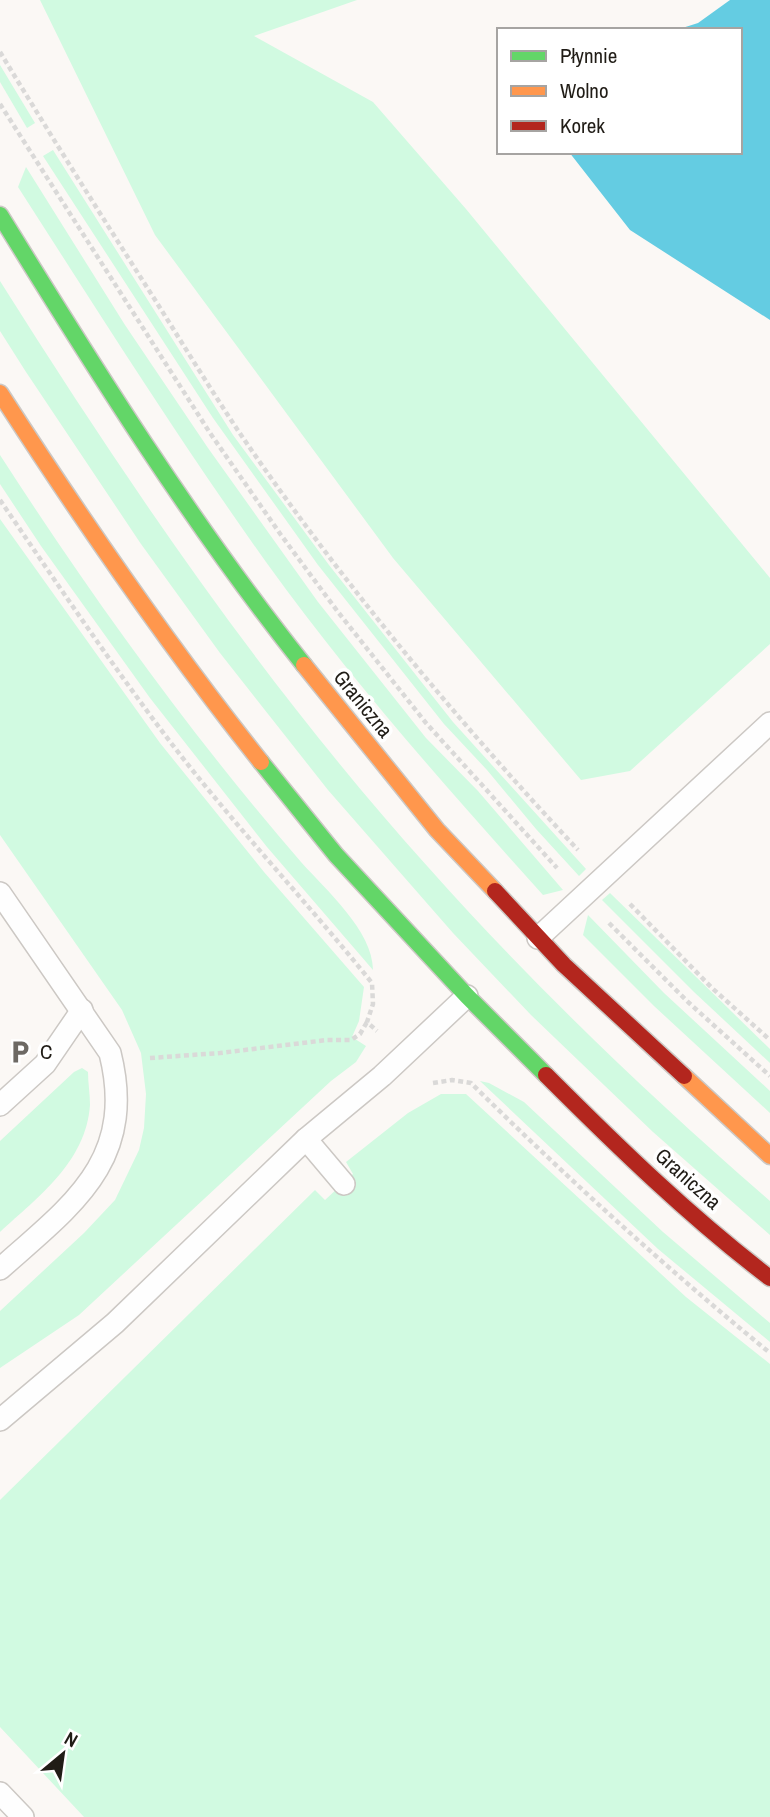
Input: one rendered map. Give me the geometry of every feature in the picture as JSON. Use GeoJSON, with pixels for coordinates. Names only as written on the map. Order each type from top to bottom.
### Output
{"type":"FeatureCollection","features":[{"type":"Feature","properties":{"kind":"main road","name":"Graniczna"},"geometry":{"type":"LineString","coordinates":[[0,215],[100,379],[260,609],[437,830],[605,1004],[770,1156]]}},
{"type":"Feature","properties":{"kind":"main road","name":"Graniczna"},"geometry":{"type":"LineString","coordinates":[[0,393],[95,538],[210,698],[336,855],[467,996],[597,1125],[736,1252],[770,1278]]}},
{"type":"Feature","properties":{"kind":"lane"},"geometry":{"type":"LineString","coordinates":[[538,937],[770,723]]}},
{"type":"Feature","properties":{"kind":"lane"},"geometry":{"type":"LineString","coordinates":[[0,893],[110,1053],[116,1082],[110,1145],[92,1181],[79,1197],[0,1269]]}},
{"type":"Feature","properties":{"kind":"lane"},"geometry":{"type":"LineString","coordinates":[[0,1420],[115,1322],[306,1139],[382,1076],[467,996]]}},
{"type":"Feature","properties":{"kind":"lane"},"geometry":{"type":"LineString","coordinates":[[0,1105],[45,1064],[82,1010]]}},
{"type":"Feature","properties":{"kind":"lane"},"geometry":{"type":"LineString","coordinates":[[306,1139],[344,1184]]}},
{"type":"Feature","properties":{"kind":"lane"},"geometry":{"type":"LineString","coordinates":[[0,1793],[23,1817]]}},
{"type":"Feature","properties":{"kind":"path"},"geometry":{"type":"LineString","coordinates":[[0,52],[240,432],[365,603],[460,719],[604,877],[712,988],[770,1040]]}},
{"type":"Feature","properties":{"kind":"path"},"geometry":{"type":"LineString","coordinates":[[0,104],[194,410],[281,535],[426,723],[562,874]]}},
{"type":"Feature","properties":{"kind":"path"},"geometry":{"type":"LineString","coordinates":[[603,918],[688,1002],[770,1076]]}},
{"type":"Feature","properties":{"kind":"path"},"geometry":{"type":"LineString","coordinates":[[111,1060],[351,1040],[360,1034],[367,1022]]}},
{"type":"Feature","properties":{"kind":"green space"},"geometry":{"type":"Polygon","coordinates":[[[40,0],[357,0],[254,36],[373,102],[466,209],[770,578],[770,644],[630,771],[581,780],[393,558],[155,235],[40,0]]]}},
{"type":"Feature","properties":{"kind":"green space"},"geometry":{"type":"Polygon","coordinates":[[[0,65],[35,123],[27,128],[0,82],[0,65]]]}},
{"type":"Feature","properties":{"kind":"green space"},"geometry":{"type":"Polygon","coordinates":[[[53,150],[233,435],[329,565],[453,722],[586,869],[579,876],[444,724],[318,565],[213,418],[43,156],[53,150]]]}},
{"type":"Feature","properties":{"kind":"green space"},"geometry":{"type":"Polygon","coordinates":[[[26,167],[125,325],[208,448],[318,602],[426,738],[478,791],[563,890],[543,895],[400,732],[298,606],[171,423],[18,187],[26,167]]]}},
{"type":"Feature","properties":{"kind":"green space"},"geometry":{"type":"Polygon","coordinates":[[[0,281],[149,509],[255,657],[368,799],[468,911],[551,998],[681,1122],[770,1201],[770,1235],[653,1132],[531,1015],[453,933],[328,790],[220,653],[141,544],[26,372],[0,331],[0,281]]]}},
{"type":"Feature","properties":{"kind":"green space"},"geometry":{"type":"Polygon","coordinates":[[[0,455],[106,612],[181,715],[260,814],[357,926],[371,955],[373,970],[267,847],[150,698],[0,484],[0,455]]]}},
{"type":"Feature","properties":{"kind":"green space"},"geometry":{"type":"Polygon","coordinates":[[[0,519],[160,743],[264,872],[364,987],[359,1021],[352,1037],[366,1046],[356,1062],[331,1081],[79,1315],[0,1368],[0,1311],[84,1233],[115,1200],[139,1150],[144,1128],[146,1094],[141,1053],[122,1010],[0,835],[0,519]]]}},
{"type":"Feature","properties":{"kind":"green space"},"geometry":{"type":"Polygon","coordinates":[[[610,893],[770,1049],[770,1063],[602,900],[610,893]]]}},
{"type":"Feature","properties":{"kind":"green space"},"geometry":{"type":"Polygon","coordinates":[[[588,915],[664,993],[770,1091],[770,1113],[654,1006],[583,935],[588,915]]]}},
{"type":"Feature","properties":{"kind":"green space"},"geometry":{"type":"Polygon","coordinates":[[[82,1068],[88,1072],[90,1105],[80,1144],[58,1177],[0,1232],[0,1141],[74,1072],[82,1068]]]}},
{"type":"Feature","properties":{"kind":"green space"},"geometry":{"type":"Polygon","coordinates":[[[480,1081],[524,1102],[663,1232],[770,1323],[770,1342],[658,1249],[480,1081]]]}},
{"type":"Feature","properties":{"kind":"green space"},"geometry":{"type":"Polygon","coordinates":[[[441,1094],[466,1094],[686,1297],[770,1364],[770,1817],[84,1817],[0,1727],[0,1500],[315,1190],[325,1200],[353,1174],[346,1162],[408,1113],[441,1094]]]}},
{"type":"Feature","properties":{"kind":"water"},"geometry":{"type":"Polygon","coordinates":[[[730,0],[770,0],[770,320],[630,230],[571,154],[742,154],[742,28],[682,28],[698,23],[730,0]]]}},
{"type":"Feature","properties":{"kind":"traffic: fast"},"geometry":{"type":"LineString","coordinates":[[0,215],[108,388],[183,501],[304,665]]}},
{"type":"Feature","properties":{"kind":"traffic: fast"},"geometry":{"type":"LineString","coordinates":[[261,762],[336,855],[467,996],[546,1075]]}},
{"type":"Feature","properties":{"kind":"traffic: slow"},"geometry":{"type":"LineString","coordinates":[[0,393],[126,581],[261,762]]}},
{"type":"Feature","properties":{"kind":"traffic: slow"},"geometry":{"type":"LineString","coordinates":[[304,665],[437,830],[495,891]]}},
{"type":"Feature","properties":{"kind":"traffic: slow"},"geometry":{"type":"LineString","coordinates":[[684,1076],[770,1156]]}},
{"type":"Feature","properties":{"kind":"traffic: jam"},"geometry":{"type":"LineString","coordinates":[[495,891],[564,965],[684,1076]]}},
{"type":"Feature","properties":{"kind":"traffic: jam"},"geometry":{"type":"LineString","coordinates":[[546,1075],[683,1206],[770,1278]]}},
{"type":"Feature","properties":{"kind":"place","name":"C"},"geometry":{"type":"Point","coordinates":[20,1052]}}]}
